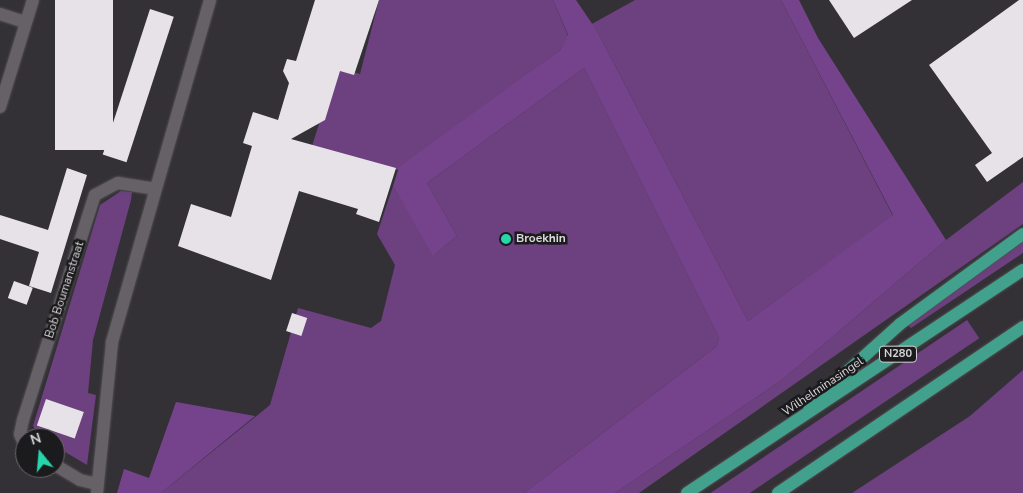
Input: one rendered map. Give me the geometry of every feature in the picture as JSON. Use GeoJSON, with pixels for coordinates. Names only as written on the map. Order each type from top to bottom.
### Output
{"type":"FeatureCollection","features":[{"type":"Feature","properties":{"kind":"main road","name":"N280"},"geometry":{"type":"LineString","coordinates":[[773,437],[900,324],[1023,234]]}},
{"type":"Feature","properties":{"kind":"main road","name":"Wilhelminasingel"},"geometry":{"type":"LineString","coordinates":[[687,493],[1023,270]]}},
{"type":"Feature","properties":{"kind":"main road"},"geometry":{"type":"LineString","coordinates":[[778,493],[1020,330]]}},
{"type":"Feature","properties":{"kind":"street"},"geometry":{"type":"LineString","coordinates":[[0,107],[32,0]]}},
{"type":"Feature","properties":{"kind":"street"},"geometry":{"type":"LineString","coordinates":[[65,471],[98,488],[112,342],[210,0]]}},
{"type":"Feature","properties":{"kind":"street"},"geometry":{"type":"LineString","coordinates":[[0,14],[25,22]]}},
{"type":"Feature","properties":{"kind":"street","name":"Bob Boumanstraat"},"geometry":{"type":"LineString","coordinates":[[21,428],[96,195],[118,183],[155,189]]}},
{"type":"Feature","properties":{"kind":"shaded area"},"geometry":{"type":"Polygon","coordinates":[[[379,0],[553,0],[568,36],[560,50],[398,170],[312,146],[337,67],[360,74],[379,0]]]}},
{"type":"Feature","properties":{"kind":"shaded area"},"geometry":{"type":"Polygon","coordinates":[[[553,0],[576,0],[597,31],[748,321],[893,215],[781,0],[799,0],[818,38],[946,240],[782,380],[615,493],[524,493],[717,346],[719,338],[584,68],[427,183],[457,236],[433,256],[393,186],[399,167],[560,50],[568,35],[553,0]]]}},
{"type":"Feature","properties":{"kind":"shaded area"},"geometry":{"type":"Polygon","coordinates":[[[635,0],[781,0],[893,216],[748,321],[597,31],[590,25],[635,0]]]}},
{"type":"Feature","properties":{"kind":"shaded area"},"geometry":{"type":"Polygon","coordinates":[[[584,68],[719,338],[717,346],[524,493],[161,493],[270,405],[298,308],[371,328],[381,321],[395,265],[377,234],[393,186],[434,255],[457,236],[427,183],[584,68]]]}},
{"type":"Feature","properties":{"kind":"shaded area"},"geometry":{"type":"Polygon","coordinates":[[[1023,182],[1023,224],[639,493],[615,493],[782,380],[946,240],[1023,182]]]}},
{"type":"Feature","properties":{"kind":"shaded area"},"geometry":{"type":"Polygon","coordinates":[[[121,191],[132,192],[93,340],[88,393],[96,395],[87,465],[65,452],[65,428],[34,428],[33,426],[100,205],[121,191]]]}},
{"type":"Feature","properties":{"kind":"shaded area"},"geometry":{"type":"Polygon","coordinates":[[[1023,241],[1023,253],[911,328],[908,325],[1023,241]]]}},
{"type":"Feature","properties":{"kind":"shaded area"},"geometry":{"type":"Polygon","coordinates":[[[967,320],[979,338],[750,493],[711,493],[967,320]]]}},
{"type":"Feature","properties":{"kind":"shaded area"},"geometry":{"type":"Polygon","coordinates":[[[1023,370],[1023,493],[852,493],[970,416],[1023,370]]]}},
{"type":"Feature","properties":{"kind":"shaded area"},"geometry":{"type":"Polygon","coordinates":[[[176,402],[255,416],[161,493],[117,493],[124,469],[149,478],[176,402]]]}},
{"type":"Feature","properties":{"kind":"building"},"geometry":{"type":"Polygon","coordinates":[[[55,0],[113,0],[113,150],[55,150],[55,0]]]}},
{"type":"Feature","properties":{"kind":"building"},"geometry":{"type":"Polygon","coordinates":[[[315,0],[379,0],[354,75],[340,71],[325,120],[291,139],[396,168],[379,222],[356,214],[358,209],[299,191],[271,280],[178,246],[191,204],[231,217],[252,146],[243,143],[253,112],[278,120],[289,83],[283,71],[287,59],[296,61],[315,0]]]}},
{"type":"Feature","properties":{"kind":"building"},"geometry":{"type":"Polygon","coordinates":[[[829,0],[912,0],[854,38],[829,0]]]}},
{"type":"Feature","properties":{"kind":"building"},"geometry":{"type":"Polygon","coordinates":[[[1019,0],[1023,0],[1023,157],[987,182],[975,165],[992,153],[929,65],[1019,0]]]}},
{"type":"Feature","properties":{"kind":"building"},"geometry":{"type":"Polygon","coordinates":[[[150,9],[174,17],[126,162],[103,155],[150,9]]]}},
{"type":"Feature","properties":{"kind":"building"},"geometry":{"type":"Polygon","coordinates":[[[67,168],[87,175],[51,293],[29,286],[39,252],[0,239],[0,215],[48,230],[67,168]]]}},
{"type":"Feature","properties":{"kind":"building"},"geometry":{"type":"Polygon","coordinates":[[[14,281],[33,288],[27,305],[8,298],[14,281]]]}},
{"type":"Feature","properties":{"kind":"building"},"geometry":{"type":"Polygon","coordinates":[[[292,313],[307,318],[301,336],[286,331],[292,313]]]}},
{"type":"Feature","properties":{"kind":"building"},"geometry":{"type":"Polygon","coordinates":[[[46,399],[84,412],[75,438],[65,435],[65,428],[44,428],[37,425],[46,399]]]}},
{"type":"Feature","properties":{"kind":"place","name":"Broekhin"},"geometry":{"type":"Point","coordinates":[506,239]}}]}
